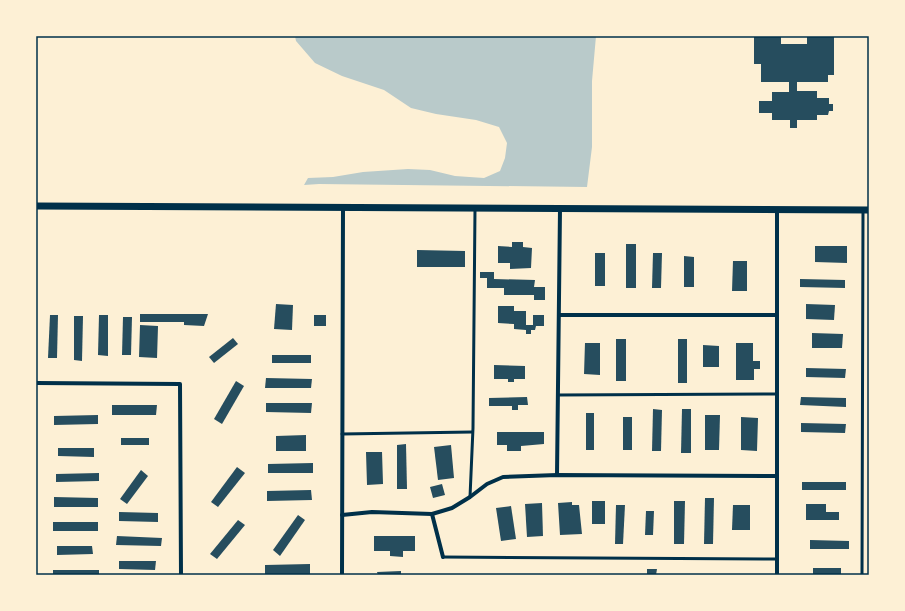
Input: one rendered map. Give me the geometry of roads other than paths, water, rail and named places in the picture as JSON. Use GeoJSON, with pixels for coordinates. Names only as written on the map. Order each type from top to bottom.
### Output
{"type":"FeatureCollection","features":[{"type":"Feature","properties":{"kind":"street"},"geometry":{"type":"LineString","coordinates":[[36,206],[866,210]]}},
{"type":"Feature","properties":{"kind":"street"},"geometry":{"type":"LineString","coordinates":[[342,575],[343,208]]}},
{"type":"Feature","properties":{"kind":"street"},"geometry":{"type":"LineString","coordinates":[[557,474],[560,209]]}},
{"type":"Feature","properties":{"kind":"street"},"geometry":{"type":"LineString","coordinates":[[777,210],[777,575]]}},
{"type":"Feature","properties":{"kind":"street"},"geometry":{"type":"LineString","coordinates":[[559,315],[777,315]]}},
{"type":"Feature","properties":{"kind":"street"},"geometry":{"type":"LineString","coordinates":[[36,383],[180,384],[181,575]]}},
{"type":"Feature","properties":{"kind":"street"},"geometry":{"type":"LineString","coordinates":[[342,515],[372,512],[432,514],[452,508],[470,497],[486,484],[503,477],[557,474],[777,476]]}},
{"type":"Feature","properties":{"kind":"street"},"geometry":{"type":"LineString","coordinates":[[432,514],[443,557]]}},
{"type":"Feature","properties":{"kind":"lane"},"geometry":{"type":"LineString","coordinates":[[470,497],[476,208]]}},
{"type":"Feature","properties":{"kind":"lane"},"geometry":{"type":"LineString","coordinates":[[862,575],[866,210]]}},
{"type":"Feature","properties":{"kind":"lane"},"geometry":{"type":"LineString","coordinates":[[558,395],[777,394]]}},
{"type":"Feature","properties":{"kind":"lane"},"geometry":{"type":"LineString","coordinates":[[342,434],[472,432]]}},
{"type":"Feature","properties":{"kind":"lane"},"geometry":{"type":"LineString","coordinates":[[443,557],[777,559]]}}]}
